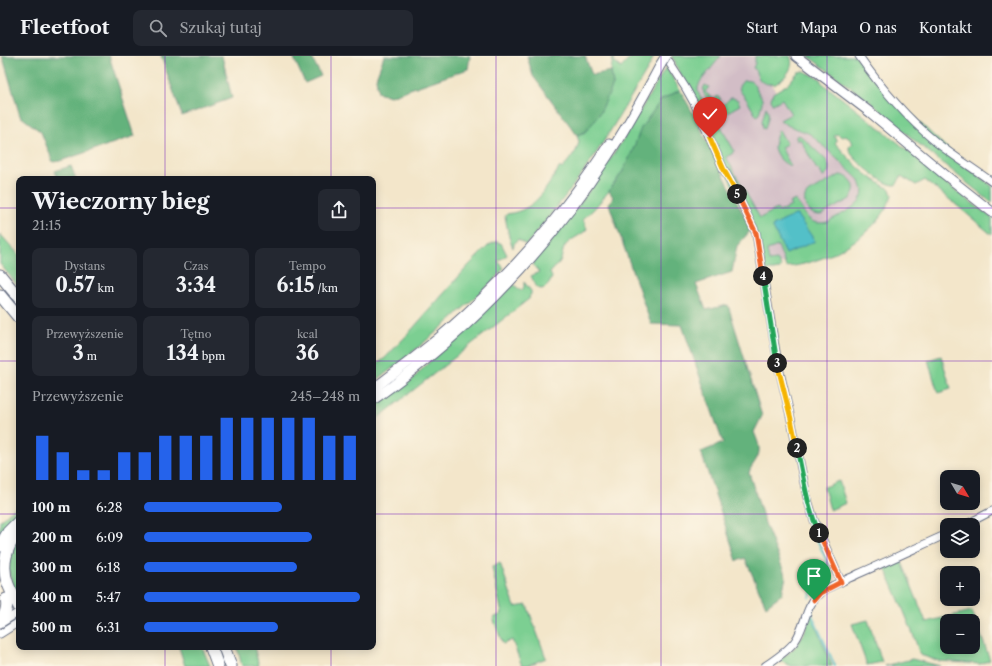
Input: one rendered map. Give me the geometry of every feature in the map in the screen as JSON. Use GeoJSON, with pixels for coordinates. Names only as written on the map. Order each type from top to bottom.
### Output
{"type":"FeatureCollection","features":[{"type":"Feature","properties":{"kind":"highway"},"geometry":{"type":"LineString","coordinates":[[0,275],[16,294]]}},
{"type":"Feature","properties":{"kind":"highway"},"geometry":{"type":"LineString","coordinates":[[0,295],[16,314]]}},
{"type":"Feature","properties":{"kind":"highway"},"geometry":{"type":"LineString","coordinates":[[0,546],[8,532],[16,524]]}},
{"type":"Feature","properties":{"kind":"highway"},"geometry":{"type":"LineString","coordinates":[[16,536],[6,552],[4,564],[6,578],[12,597],[11,606],[16,610]]}},
{"type":"Feature","properties":{"kind":"highway"},"geometry":{"type":"LineString","coordinates":[[0,585],[12,597]]}},
{"type":"Feature","properties":{"kind":"highway"},"geometry":{"type":"LineString","coordinates":[[0,621],[7,610],[7,604],[12,597]]}},
{"type":"Feature","properties":{"kind":"highway"},"geometry":{"type":"LineString","coordinates":[[212,650],[218,666]]}},
{"type":"Feature","properties":{"kind":"highway"},"geometry":{"type":"LineString","coordinates":[[225,650],[232,666]]}},
{"type":"Feature","properties":{"kind":"highway"},"geometry":{"type":"LineString","coordinates":[[231,650],[232,666]]}},
{"type":"Feature","properties":{"kind":"main road"},"geometry":{"type":"LineString","coordinates":[[796,56],[875,117],[992,212]]}},
{"type":"Feature","properties":{"kind":"main road"},"geometry":{"type":"LineString","coordinates":[[376,386],[418,355],[475,305],[542,234],[568,202],[603,152],[636,97],[662,58]]}},
{"type":"Feature","properties":{"kind":"main road"},"geometry":{"type":"LineString","coordinates":[[376,398],[405,377],[462,328],[497,295],[531,258],[574,204],[606,160],[641,101],[662,58]]}},
{"type":"Feature","properties":{"kind":"street"},"geometry":{"type":"LineString","coordinates":[[859,56],[887,93],[918,126],[946,150],[992,182]]}},
{"type":"Feature","properties":{"kind":"street"},"geometry":{"type":"LineString","coordinates":[[662,58],[685,87],[694,103],[724,170],[756,233],[778,364],[807,497],[814,520],[841,582]]}},
{"type":"Feature","properties":{"kind":"street"},"geometry":{"type":"LineString","coordinates":[[978,518],[992,511]]}},
{"type":"Feature","properties":{"kind":"street"},"geometry":{"type":"LineString","coordinates":[[765,666],[785,651],[795,641],[809,608],[816,597],[824,590],[940,537]]}},
{"type":"Feature","properties":{"kind":"street"},"geometry":{"type":"LineString","coordinates":[[0,624],[16,613]]}},
{"type":"Feature","properties":{"kind":"street"},"geometry":{"type":"LineString","coordinates":[[0,634],[16,624]]}},
{"type":"Feature","properties":{"kind":"shaded area"},"geometry":{"type":"Polygon","coordinates":[[[710,56],[764,56],[770,82],[779,97],[784,96],[867,180],[851,236],[782,264],[768,264],[688,85],[710,56]]]}},
{"type":"Feature","properties":{"kind":"green space"},"geometry":{"type":"Polygon","coordinates":[[[2,56],[109,56],[135,136],[53,162],[41,132],[20,116],[2,56]]]}},
{"type":"Feature","properties":{"kind":"green space"},"geometry":{"type":"Polygon","coordinates":[[[161,56],[222,56],[232,98],[182,116],[161,56]]]}},
{"type":"Feature","properties":{"kind":"green space"},"geometry":{"type":"Polygon","coordinates":[[[293,56],[311,56],[321,76],[305,83],[293,56]]]}},
{"type":"Feature","properties":{"kind":"green space"},"geometry":{"type":"Polygon","coordinates":[[[384,56],[470,56],[468,69],[390,96],[378,92],[376,78],[384,56]]]}},
{"type":"Feature","properties":{"kind":"green space"},"geometry":{"type":"Polygon","coordinates":[[[527,56],[585,56],[592,75],[611,71],[613,85],[600,113],[585,132],[577,135],[533,76],[527,56]]]}},
{"type":"Feature","properties":{"kind":"green space"},"geometry":{"type":"Polygon","coordinates":[[[613,56],[617,56],[614,59],[614,62],[621,68],[632,56],[654,56],[649,67],[609,133],[579,178],[526,245],[518,239],[513,248],[509,237],[505,216],[526,208],[533,203],[545,190],[560,167],[562,169],[576,151],[579,142],[577,135],[585,132],[613,85],[611,71],[613,56]]]}},
{"type":"Feature","properties":{"kind":"green space"},"geometry":{"type":"Polygon","coordinates":[[[671,56],[721,56],[700,82],[698,92],[701,98],[714,110],[716,119],[734,150],[732,154],[726,157],[760,218],[777,209],[779,212],[791,206],[789,203],[795,200],[807,217],[811,220],[820,223],[827,222],[848,211],[860,200],[862,194],[862,187],[858,179],[815,138],[808,133],[789,126],[780,120],[791,114],[782,99],[772,104],[771,99],[773,93],[788,84],[798,72],[804,71],[821,79],[821,82],[901,145],[943,181],[992,218],[992,235],[925,180],[916,185],[901,176],[897,184],[892,185],[879,179],[863,166],[850,152],[849,148],[853,143],[846,135],[842,137],[837,134],[834,136],[837,141],[835,143],[848,157],[867,175],[890,189],[892,195],[887,207],[879,219],[860,237],[849,245],[825,257],[800,265],[786,267],[778,246],[767,250],[769,261],[777,260],[781,267],[780,269],[768,270],[765,267],[763,254],[693,97],[671,56]]]}},
{"type":"Feature","properties":{"kind":"green space"},"geometry":{"type":"Polygon","coordinates":[[[755,56],[790,56],[790,69],[782,80],[774,85],[773,83],[766,84],[761,80],[753,68],[755,56]]]}},
{"type":"Feature","properties":{"kind":"green space"},"geometry":{"type":"Polygon","coordinates":[[[808,56],[856,56],[870,76],[966,166],[992,186],[992,203],[914,140],[869,101],[808,56]]]}},
{"type":"Feature","properties":{"kind":"green space"},"geometry":{"type":"Polygon","coordinates":[[[666,67],[680,90],[661,100],[623,171],[594,209],[583,219],[587,229],[565,246],[560,261],[550,273],[552,277],[549,284],[543,289],[538,288],[531,276],[539,272],[533,265],[534,261],[573,213],[602,172],[666,67]]]}},
{"type":"Feature","properties":{"kind":"green space"},"geometry":{"type":"Polygon","coordinates":[[[744,80],[753,83],[762,99],[759,114],[757,116],[740,91],[739,86],[744,80]]]}},
{"type":"Feature","properties":{"kind":"green space"},"geometry":{"type":"Polygon","coordinates":[[[705,85],[709,87],[705,92],[715,100],[717,96],[721,99],[719,101],[714,102],[705,95],[703,91],[705,85]]]}},
{"type":"Feature","properties":{"kind":"green space"},"geometry":{"type":"Polygon","coordinates":[[[680,90],[751,230],[737,246],[732,272],[696,284],[706,310],[728,305],[762,416],[754,432],[759,451],[749,473],[765,523],[786,577],[782,594],[766,606],[745,558],[737,561],[701,452],[723,443],[682,325],[651,324],[609,204],[613,197],[609,191],[623,171],[641,128],[661,100],[680,90]]]}},
{"type":"Feature","properties":{"kind":"green space"},"geometry":{"type":"Polygon","coordinates":[[[731,98],[738,100],[740,105],[722,114],[720,111],[722,107],[731,98]]]}},
{"type":"Feature","properties":{"kind":"green space"},"geometry":{"type":"Polygon","coordinates":[[[766,107],[768,112],[768,120],[765,129],[763,128],[762,121],[766,107]]]}},
{"type":"Feature","properties":{"kind":"green space"},"geometry":{"type":"Polygon","coordinates":[[[779,130],[787,144],[781,147],[791,166],[782,161],[774,147],[779,130]]]}},
{"type":"Feature","properties":{"kind":"green space"},"geometry":{"type":"Polygon","coordinates":[[[796,136],[801,136],[827,161],[829,170],[825,176],[823,177],[819,169],[817,170],[800,139],[797,141],[796,136]]]}},
{"type":"Feature","properties":{"kind":"green space"},"geometry":{"type":"Polygon","coordinates":[[[71,166],[75,176],[57,176],[55,171],[71,166]]]}},
{"type":"Feature","properties":{"kind":"green space"},"geometry":{"type":"Polygon","coordinates":[[[840,175],[851,180],[853,184],[854,191],[850,199],[821,215],[810,212],[805,202],[805,197],[807,194],[840,175]]]}},
{"type":"Feature","properties":{"kind":"green space"},"geometry":{"type":"Polygon","coordinates":[[[0,234],[16,252],[16,283],[0,264],[0,234]]]}},
{"type":"Feature","properties":{"kind":"green space"},"geometry":{"type":"Polygon","coordinates":[[[498,241],[498,243],[501,243],[507,255],[498,261],[504,268],[491,283],[448,322],[407,357],[376,381],[376,365],[385,358],[406,336],[469,265],[489,245],[498,241]]]}},
{"type":"Feature","properties":{"kind":"green space"},"geometry":{"type":"Polygon","coordinates":[[[524,282],[531,291],[530,298],[376,420],[376,406],[413,379],[513,284],[521,291],[524,287],[524,282]]]}},
{"type":"Feature","properties":{"kind":"green space"},"geometry":{"type":"Polygon","coordinates":[[[941,356],[951,389],[938,393],[928,360],[941,356]]]}},
{"type":"Feature","properties":{"kind":"green space"},"geometry":{"type":"Polygon","coordinates":[[[839,481],[846,503],[830,510],[824,487],[839,481]]]}},
{"type":"Feature","properties":{"kind":"green space"},"geometry":{"type":"Polygon","coordinates":[[[16,507],[16,517],[7,524],[0,534],[0,521],[16,507]]]}},
{"type":"Feature","properties":{"kind":"green space"},"geometry":{"type":"Polygon","coordinates":[[[16,542],[16,591],[13,588],[8,568],[11,549],[16,542]]]}},
{"type":"Feature","properties":{"kind":"green space"},"geometry":{"type":"Polygon","coordinates":[[[901,560],[926,622],[940,619],[940,654],[980,654],[980,633],[990,660],[981,664],[939,661],[920,655],[885,568],[901,560]]]}},
{"type":"Feature","properties":{"kind":"green space"},"geometry":{"type":"Polygon","coordinates":[[[500,563],[515,607],[527,605],[546,658],[526,666],[522,666],[512,640],[503,644],[493,618],[502,614],[492,567],[500,563]]]}},
{"type":"Feature","properties":{"kind":"green space"},"geometry":{"type":"Polygon","coordinates":[[[972,611],[973,614],[959,614],[972,611]]]}},
{"type":"Feature","properties":{"kind":"green space"},"geometry":{"type":"Polygon","coordinates":[[[811,614],[832,666],[792,666],[780,661],[779,660],[790,652],[801,639],[811,614]]]}},
{"type":"Feature","properties":{"kind":"green space"},"geometry":{"type":"Polygon","coordinates":[[[868,620],[882,662],[867,665],[852,624],[868,620]]]}},
{"type":"Feature","properties":{"kind":"green space"},"geometry":{"type":"Polygon","coordinates":[[[180,650],[203,650],[210,666],[185,666],[180,650]]]}},
{"type":"Feature","properties":{"kind":"green space"},"geometry":{"type":"Polygon","coordinates":[[[238,650],[255,650],[259,666],[242,666],[238,650]]]}},
{"type":"Feature","properties":{"kind":"green space"},"geometry":{"type":"Polygon","coordinates":[[[912,659],[940,666],[885,666],[912,659]]]}},
{"type":"Feature","properties":{"kind":"water"},"geometry":{"type":"Polygon","coordinates":[[[797,215],[815,241],[786,254],[773,226],[797,215]]]}},
{"type":"Feature","properties":{"kind":"waterway"},"geometry":{"type":"LineString","coordinates":[[811,520],[814,532],[831,571],[829,576],[816,584]]}},
{"type":"Feature","properties":{"kind":"waterway"},"geometry":{"type":"LineString","coordinates":[[810,598],[812,588],[814,586]]}},
{"type":"Feature","properties":{"kind":"waterway"},"geometry":{"type":"LineString","coordinates":[[812,611],[812,615],[835,666]]}},
{"type":"Feature","properties":{"kind":"route"},"geometry":{"type":"LineString","coordinates":[[710,138],[724,170],[756,233],[778,364],[807,497],[823,543],[841,582],[824,590],[814,600]]}}]}
